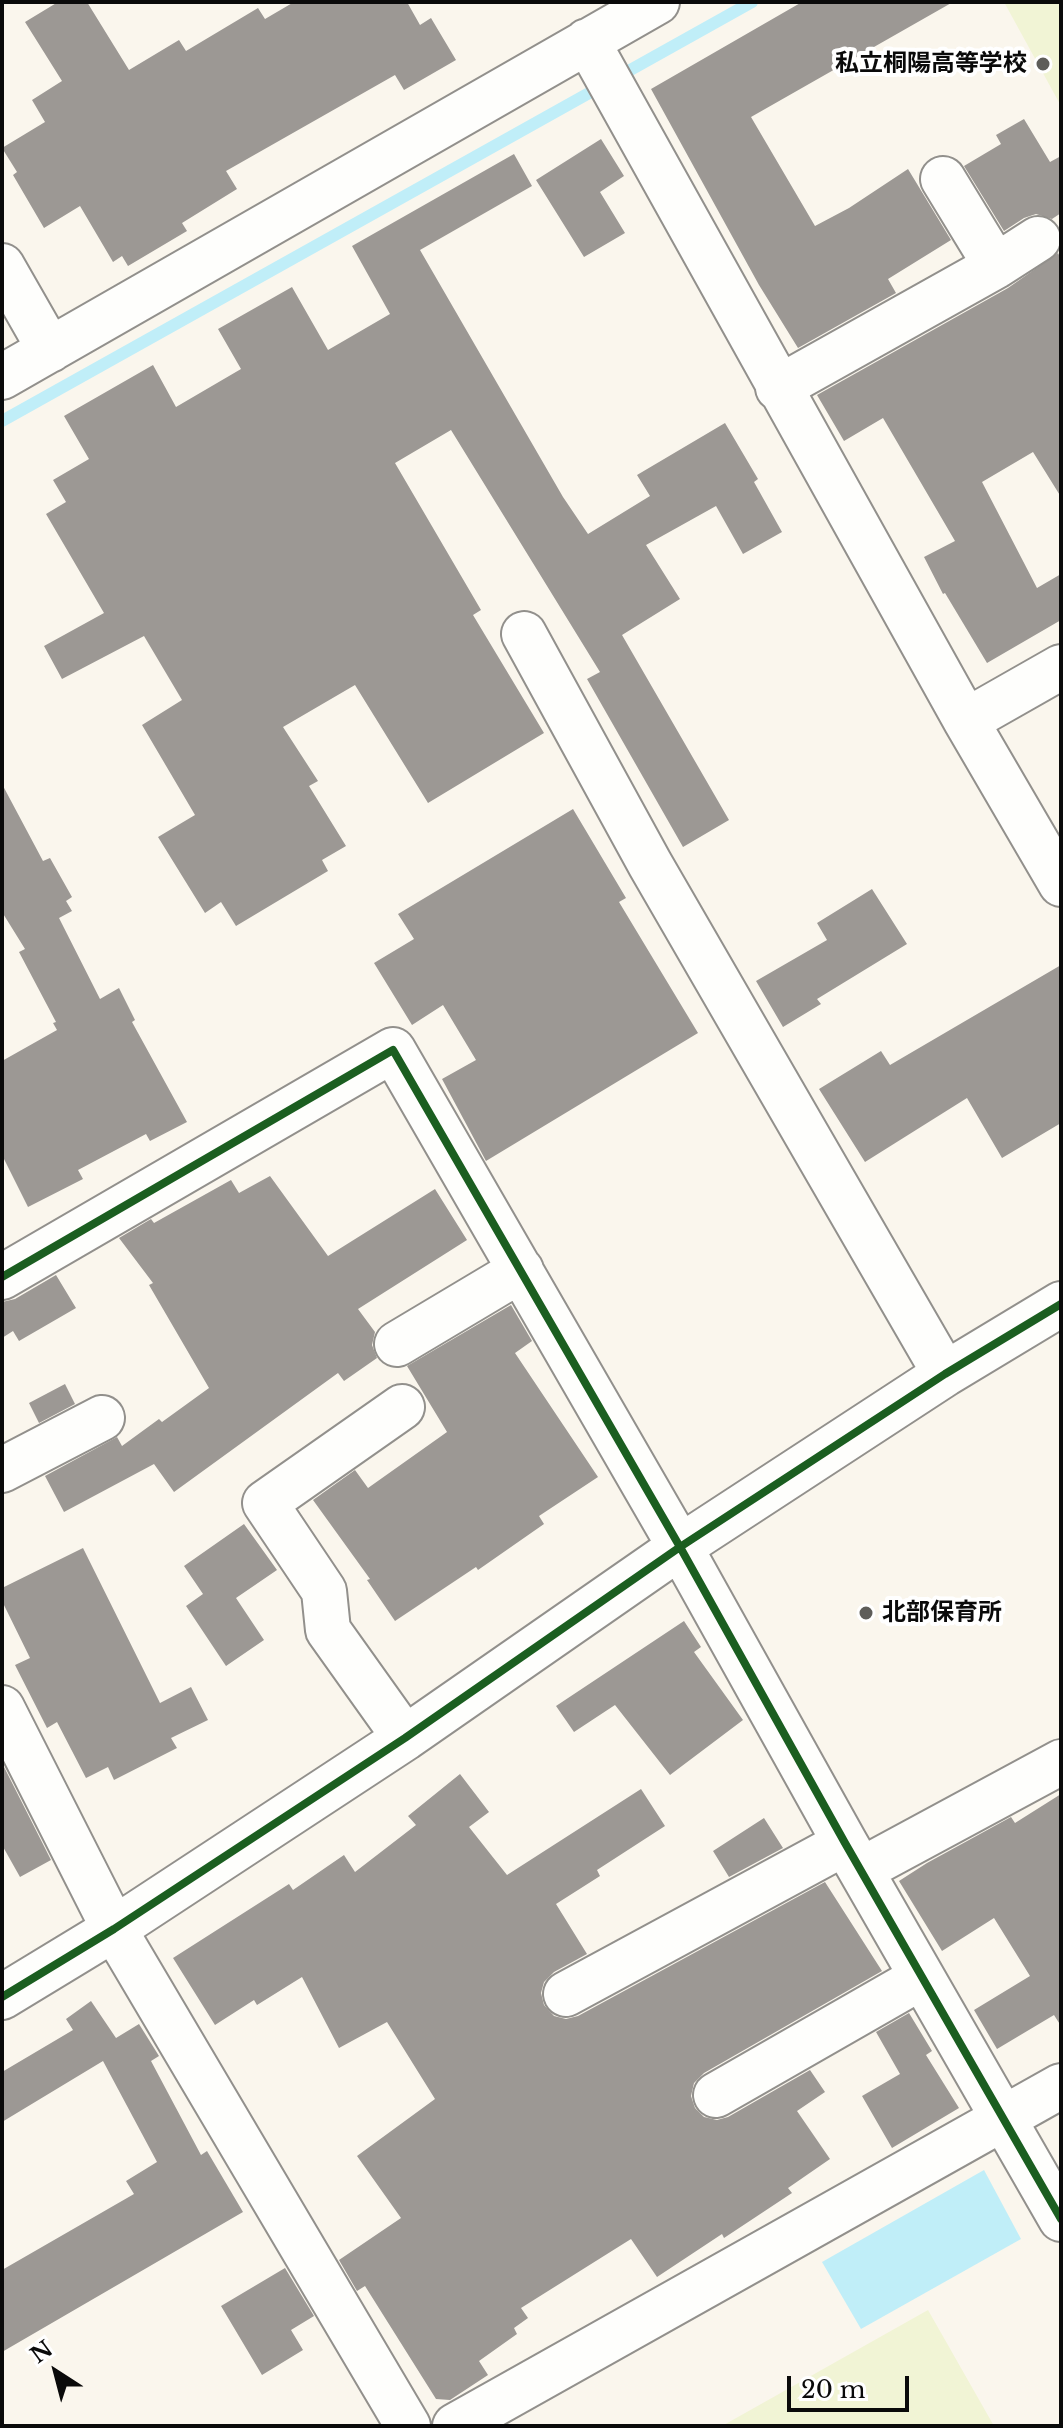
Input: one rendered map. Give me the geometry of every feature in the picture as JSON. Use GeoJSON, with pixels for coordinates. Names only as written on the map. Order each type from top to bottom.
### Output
{"type":"FeatureCollection","features":[{"type":"Feature","properties":{"kind":"street"},"geometry":{"type":"LineString","coordinates":[[2,377],[657,2]]}},
{"type":"Feature","properties":{"kind":"street"},"geometry":{"type":"LineString","coordinates":[[587,41],[778,388],[1061,884]]}},
{"type":"Feature","properties":{"kind":"street"},"geometry":{"type":"LineString","coordinates":[[943,179],[996,266]]}},
{"type":"Feature","properties":{"kind":"street"},"geometry":{"type":"LineString","coordinates":[[778,388],[996,266],[1038,239]]}},
{"type":"Feature","properties":{"kind":"street"},"geometry":{"type":"LineString","coordinates":[[2,266],[50,350]]}},
{"type":"Feature","properties":{"kind":"street"},"geometry":{"type":"LineString","coordinates":[[524,634],[650,864],[945,1374]]}},
{"type":"Feature","properties":{"kind":"street"},"geometry":{"type":"LineString","coordinates":[[966,721],[1061,667]]}},
{"type":"Feature","properties":{"kind":"street"},"geometry":{"type":"LineString","coordinates":[[2,1277],[393,1050],[680,1547],[1061,2219]]}},
{"type":"Feature","properties":{"kind":"street"},"geometry":{"type":"LineString","coordinates":[[397,1344],[521,1270]]}},
{"type":"Feature","properties":{"kind":"street"},"geometry":{"type":"LineString","coordinates":[[2,1997],[114,1929],[405,1738],[680,1547],[945,1374],[1061,1304]]}},
{"type":"Feature","properties":{"kind":"street"},"geometry":{"type":"LineString","coordinates":[[402,1407],[265,1503],[324,1591],[328,1630],[405,1738]]}},
{"type":"Feature","properties":{"kind":"street"},"geometry":{"type":"LineString","coordinates":[[2,1470],[102,1418]]}},
{"type":"Feature","properties":{"kind":"street"},"geometry":{"type":"LineString","coordinates":[[2,1708],[114,1929],[408,2426]]}},
{"type":"Feature","properties":{"kind":"street"},"geometry":{"type":"LineString","coordinates":[[566,1994],[853,1856],[1061,1762]]}},
{"type":"Feature","properties":{"kind":"street"},"geometry":{"type":"LineString","coordinates":[[716,2095],[922,1977]]}},
{"type":"Feature","properties":{"kind":"street"},"geometry":{"type":"LineString","coordinates":[[455,2426],[1061,2086]]}},
{"type":"Feature","properties":{"kind":"green space","name":"私立桐陽高等学校"},"geometry":{"type":"Polygon","coordinates":[[[1004,2],[1061,2],[1061,106],[1004,2]]]}},
{"type":"Feature","properties":{"kind":"green space"},"geometry":{"type":"Polygon","coordinates":[[[928,2310],[994,2426],[722,2426],[928,2310]]]}},
{"type":"Feature","properties":{"kind":"water"},"geometry":{"type":"Polygon","coordinates":[[[984,2170],[1021,2239],[861,2329],[822,2262],[984,2170]]]}},
{"type":"Feature","properties":{"kind":"building"},"geometry":{"type":"Polygon","coordinates":[[[58,2],[87,2],[129,70],[179,40],[186,51],[258,8],[265,19],[294,2],[407,2],[420,25],[431,18],[456,60],[404,90],[395,75],[226,171],[237,189],[182,223],[187,231],[128,266],[122,256],[113,262],[80,206],[44,228],[13,175],[17,172],[2,148],[45,122],[32,100],[62,81],[25,22],[58,2]]]}},
{"type":"Feature","properties":{"kind":"building"},"geometry":{"type":"Polygon","coordinates":[[[802,2],[953,2],[751,117],[815,226],[849,208],[908,169],[951,240],[888,279],[896,293],[798,348],[759,285],[651,89],[802,2]]]}},
{"type":"Feature","properties":{"kind":"building"},"geometry":{"type":"Polygon","coordinates":[[[1024,119],[1050,162],[1061,156],[1061,213],[1052,219],[1036,214],[1004,231],[964,166],[1001,144],[996,135],[1024,119]]]}},
{"type":"Feature","properties":{"kind":"building"},"geometry":{"type":"Polygon","coordinates":[[[601,139],[624,176],[600,192],[625,233],[584,257],[536,180],[601,139]]]}},
{"type":"Feature","properties":{"kind":"building"},"geometry":{"type":"Polygon","coordinates":[[[514,154],[532,186],[420,250],[563,497],[588,534],[650,496],[637,475],[725,423],[758,479],[754,482],[782,532],[743,554],[716,506],[646,545],[680,599],[622,635],[729,820],[683,847],[587,679],[600,672],[451,430],[395,463],[481,610],[473,615],[544,733],[428,803],[355,685],[283,727],[318,781],[309,786],[346,846],[322,860],[328,871],[236,926],[221,902],[205,913],[158,837],[195,815],[142,725],[182,700],[144,636],[62,679],[44,646],[104,613],[46,514],[66,502],[53,480],[89,459],[64,416],[153,365],[176,407],[241,369],[218,329],[292,287],[328,350],[390,314],[352,246],[514,154]]]}},
{"type":"Feature","properties":{"kind":"building"},"geometry":{"type":"Polygon","coordinates":[[[1058,253],[1061,259],[1061,497],[1033,452],[982,482],[1037,588],[1061,574],[1061,620],[987,663],[943,594],[924,557],[955,541],[883,418],[844,441],[817,395],[1008,288],[1058,253]]]}},
{"type":"Feature","properties":{"kind":"building"},"geometry":{"type":"Polygon","coordinates":[[[2,784],[43,861],[50,858],[72,897],[66,901],[72,911],[59,918],[100,999],[119,988],[135,1020],[132,1022],[187,1122],[150,1141],[146,1134],[78,1170],[83,1179],[28,1207],[2,1155],[2,1061],[57,1030],[53,1023],[56,1022],[19,952],[25,949],[2,912],[2,784]]]}},
{"type":"Feature","properties":{"kind":"building"},"geometry":{"type":"Polygon","coordinates":[[[573,809],[626,898],[619,902],[698,1033],[486,1161],[442,1079],[476,1060],[443,1005],[412,1025],[374,963],[414,939],[398,914],[573,809]]]}},
{"type":"Feature","properties":{"kind":"building"},"geometry":{"type":"Polygon","coordinates":[[[872,889],[907,944],[817,999],[821,1004],[783,1027],[756,981],[827,940],[817,923],[872,889]]]}},
{"type":"Feature","properties":{"kind":"building"},"geometry":{"type":"Polygon","coordinates":[[[1061,965],[1061,1123],[1002,1158],[967,1098],[865,1162],[819,1089],[881,1051],[890,1065],[1061,965]]]}},
{"type":"Feature","properties":{"kind":"building"},"geometry":{"type":"Polygon","coordinates":[[[270,1176],[328,1256],[435,1189],[467,1240],[358,1309],[375,1332],[372,1345],[377,1358],[344,1381],[338,1373],[174,1492],[154,1464],[64,1512],[45,1476],[117,1437],[122,1446],[209,1388],[149,1285],[153,1283],[119,1238],[151,1219],[154,1223],[231,1180],[239,1193],[270,1176]]]}},
{"type":"Feature","properties":{"kind":"building"},"geometry":{"type":"Polygon","coordinates":[[[56,1275],[76,1308],[19,1341],[13,1331],[2,1338],[2,1302],[15,1299],[56,1275]]]}},
{"type":"Feature","properties":{"kind":"building"},"geometry":{"type":"Polygon","coordinates":[[[511,1305],[532,1341],[515,1353],[598,1477],[539,1516],[544,1524],[478,1570],[476,1567],[395,1621],[367,1580],[370,1579],[313,1500],[355,1470],[368,1488],[447,1432],[407,1366],[511,1305]]]}},
{"type":"Feature","properties":{"kind":"building"},"geometry":{"type":"Polygon","coordinates":[[[65,1384],[75,1404],[39,1423],[29,1403],[65,1384]]]}},
{"type":"Feature","properties":{"kind":"building"},"geometry":{"type":"Polygon","coordinates":[[[244,1524],[277,1570],[236,1598],[264,1640],[226,1666],[186,1606],[203,1594],[184,1566],[244,1524]]]}},
{"type":"Feature","properties":{"kind":"building"},"geometry":{"type":"Polygon","coordinates":[[[83,1548],[160,1703],[191,1687],[208,1720],[171,1738],[177,1748],[114,1780],[108,1767],[86,1778],[57,1722],[47,1728],[15,1665],[30,1658],[2,1601],[2,1588],[83,1548]]]}},
{"type":"Feature","properties":{"kind":"building"},"geometry":{"type":"Polygon","coordinates":[[[684,1621],[701,1647],[694,1652],[743,1720],[670,1775],[615,1705],[574,1732],[556,1706],[684,1621]]]}},
{"type":"Feature","properties":{"kind":"building"},"geometry":{"type":"Polygon","coordinates":[[[2,1763],[51,1860],[20,1877],[2,1845],[2,1763]]]}},
{"type":"Feature","properties":{"kind":"building"},"geometry":{"type":"Polygon","coordinates":[[[460,1774],[489,1812],[469,1827],[507,1875],[641,1789],[665,1826],[597,1870],[600,1876],[556,1904],[587,1954],[554,1972],[544,1982],[541,1993],[544,2005],[554,2016],[566,2019],[578,2016],[825,1882],[882,1971],[704,2073],[694,2083],[691,2096],[695,2108],[704,2117],[717,2120],[728,2117],[810,2070],[825,2092],[797,2111],[830,2159],[788,2188],[792,2193],[657,2277],[631,2239],[521,2308],[528,2318],[514,2328],[517,2334],[479,2361],[488,2375],[450,2400],[436,2399],[365,2286],[357,2291],[339,2260],[401,2218],[357,2156],[435,2099],[387,2022],[339,2048],[302,1977],[257,2005],[254,2000],[215,2025],[173,1958],[289,1884],[293,1890],[344,1855],[355,1872],[416,1825],[408,1816],[460,1774]]]}},
{"type":"Feature","properties":{"kind":"building"},"geometry":{"type":"Polygon","coordinates":[[[1061,1794],[1061,2026],[1054,2015],[997,2049],[974,2010],[1030,1976],[994,1918],[942,1951],[899,1881],[1011,1817],[1015,1823],[1061,1794]]]}},
{"type":"Feature","properties":{"kind":"building"},"geometry":{"type":"Polygon","coordinates":[[[764,1818],[783,1848],[729,1877],[713,1851],[764,1818]]]}},
{"type":"Feature","properties":{"kind":"building"},"geometry":{"type":"Polygon","coordinates":[[[91,2001],[116,2038],[139,2024],[159,2056],[151,2061],[201,2155],[207,2151],[243,2212],[2,2352],[2,2270],[134,2194],[126,2181],[157,2162],[103,2061],[2,2122],[2,2072],[73,2030],[66,2019],[91,2001]]]}},
{"type":"Feature","properties":{"kind":"building"},"geometry":{"type":"Polygon","coordinates":[[[909,2013],[932,2051],[926,2055],[959,2108],[892,2148],[862,2096],[900,2074],[876,2032],[909,2013]]]}},
{"type":"Feature","properties":{"kind":"building"},"geometry":{"type":"Polygon","coordinates":[[[285,2268],[314,2316],[291,2330],[303,2350],[262,2375],[221,2306],[285,2268]]]}},
{"type":"Feature","properties":{"kind":"waterway"},"geometry":{"type":"LineString","coordinates":[[2,421],[752,2]]}},
{"type":"Feature","properties":{"kind":"cycle path"},"geometry":{"type":"LineString","coordinates":[[2,1277],[393,1050],[680,1547],[845,1843],[1061,2219]]}},
{"type":"Feature","properties":{"kind":"cycle path"},"geometry":{"type":"LineString","coordinates":[[2,1997],[114,1929],[405,1738],[680,1547],[945,1374],[1061,1304]]}},
{"type":"Feature","properties":{"kind":"place","name":"私立桐陽高等学校"},"geometry":{"type":"Point","coordinates":[1043,64]}},
{"type":"Feature","properties":{"kind":"place","name":"北部保育所"},"geometry":{"type":"Point","coordinates":[866,1613]}}]}
